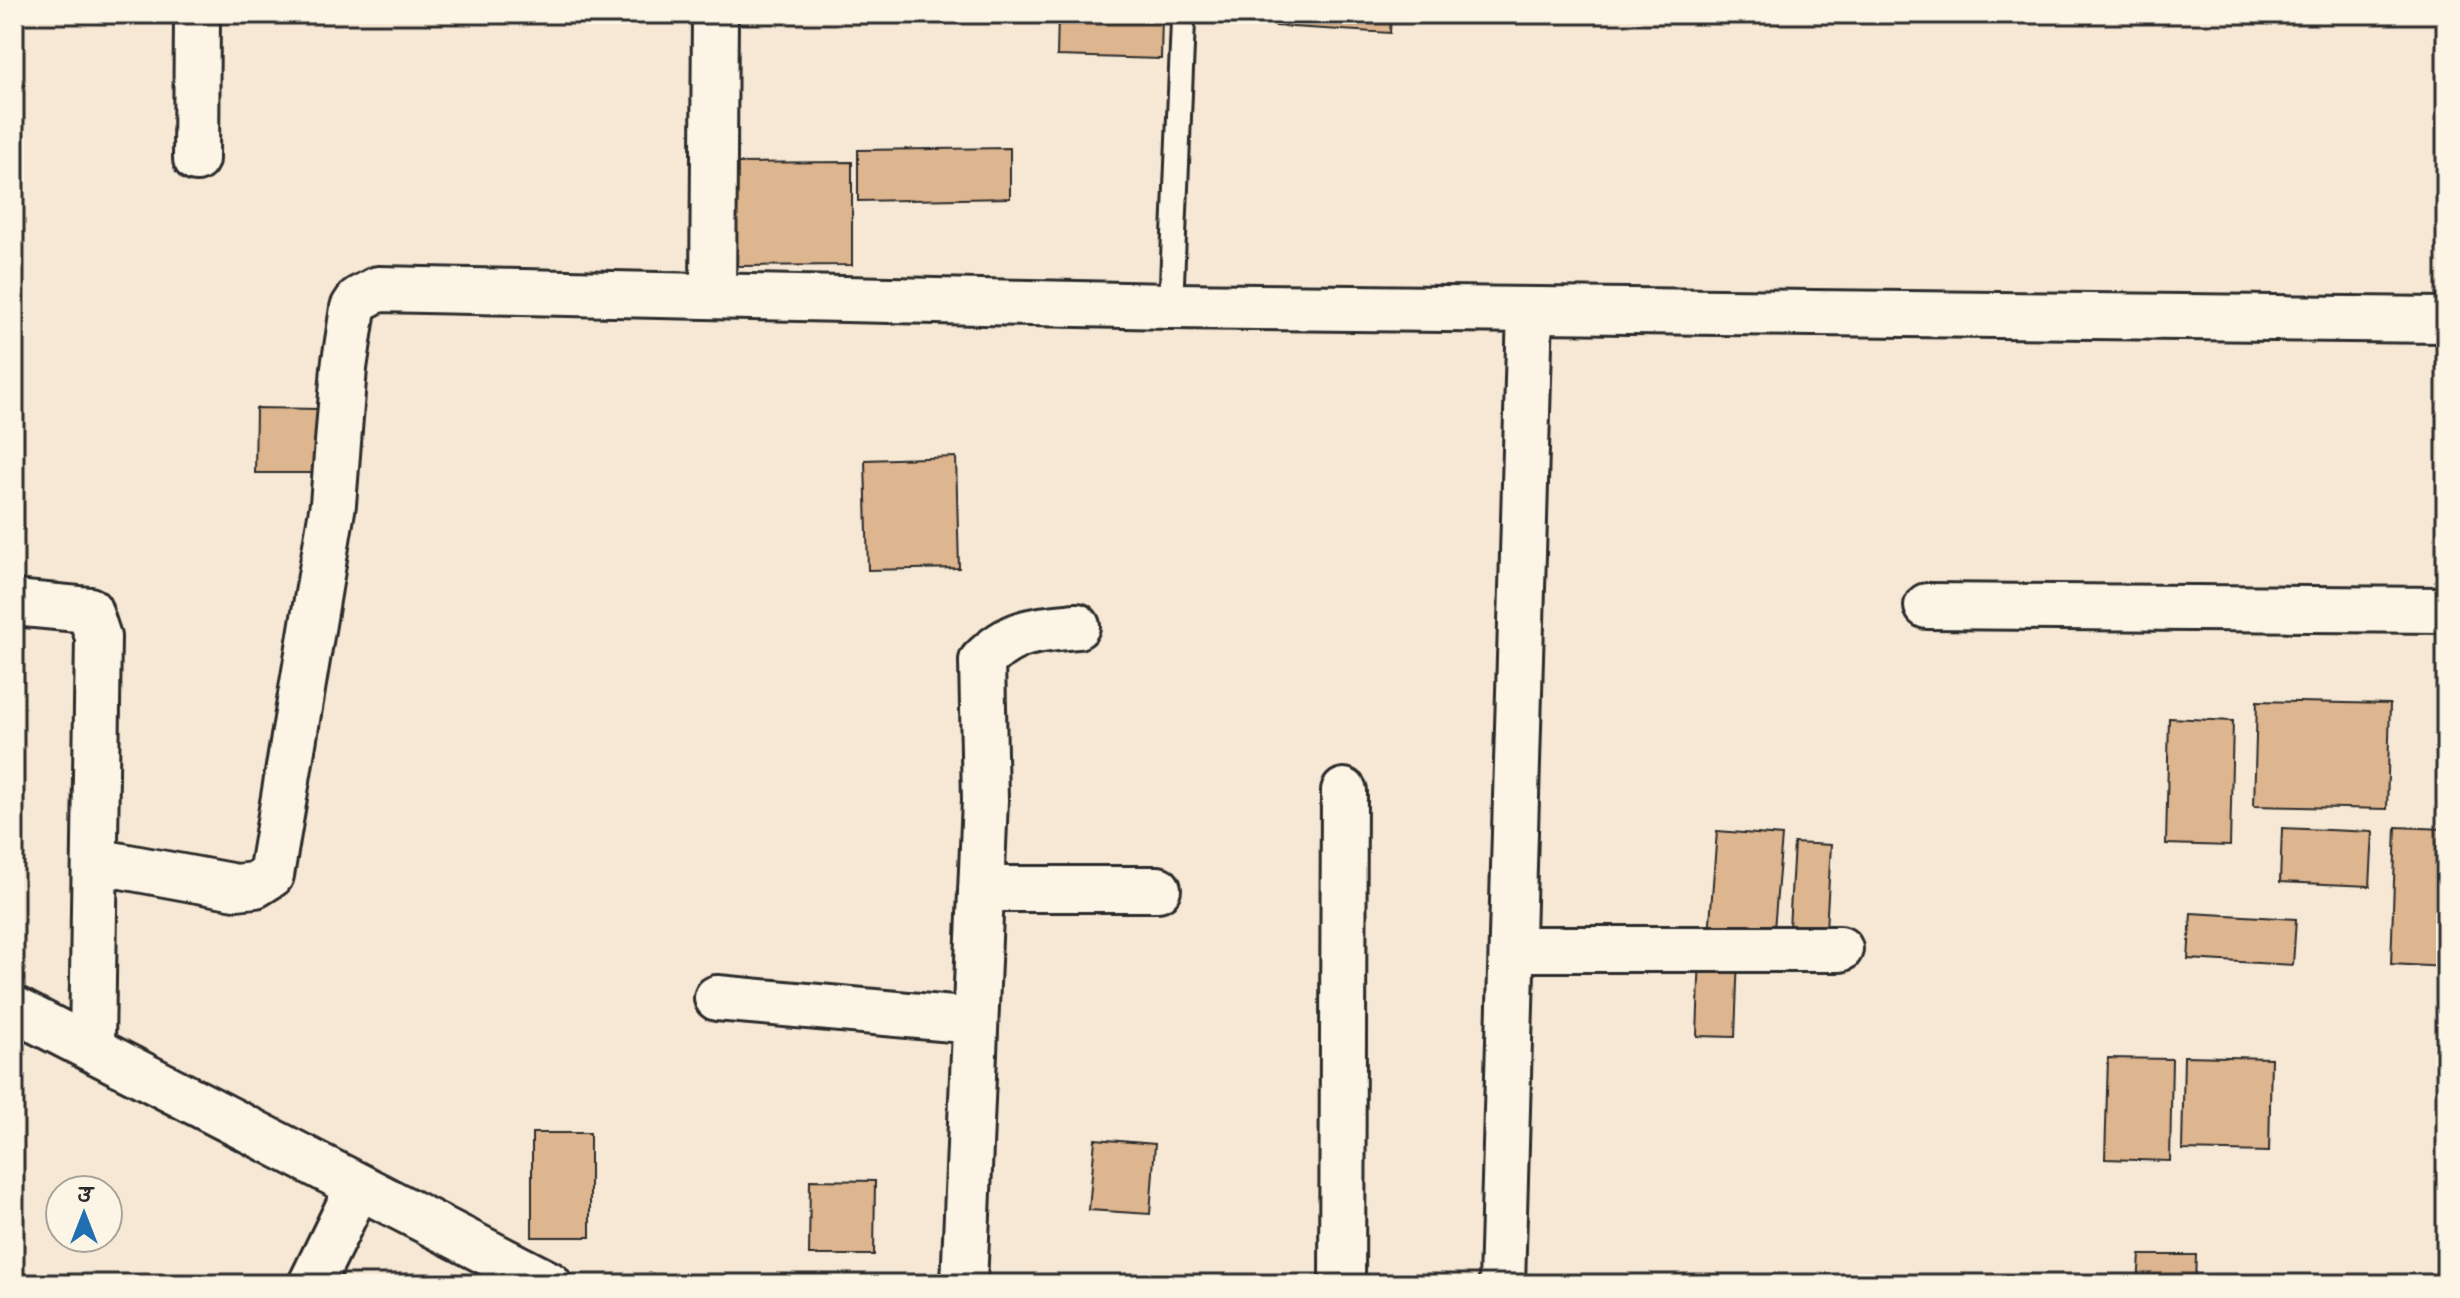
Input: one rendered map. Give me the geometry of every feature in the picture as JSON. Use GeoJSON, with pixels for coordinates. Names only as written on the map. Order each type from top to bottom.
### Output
{"type":"FeatureCollection","features":[{"type":"Feature","properties":{"kind":"street"},"geometry":{"type":"LineString","coordinates":[[196,159],[197,14]]}},
{"type":"Feature","properties":{"kind":"street"},"geometry":{"type":"LineString","coordinates":[[713,295],[715,14]]}},
{"type":"Feature","properties":{"kind":"street"},"geometry":{"type":"LineString","coordinates":[[95,861],[236,887],[255,885],[271,875],[333,504],[344,368],[353,308],[359,299],[378,289],[1171,306],[2446,320]]}},
{"type":"Feature","properties":{"kind":"street"},"geometry":{"type":"LineString","coordinates":[[1502,1284],[1530,310]]}},
{"type":"Feature","properties":{"kind":"street"},"geometry":{"type":"LineString","coordinates":[[14,603],[89,610],[98,637],[92,1047]]}},
{"type":"Feature","properties":{"kind":"street"},"geometry":{"type":"LineString","coordinates":[[1927,606],[2446,610]]}},
{"type":"Feature","properties":{"kind":"street"},"geometry":{"type":"LineString","coordinates":[[964,1284],[985,800],[982,661],[1001,641],[1038,630],[1077,626]]}},
{"type":"Feature","properties":{"kind":"street"},"geometry":{"type":"LineString","coordinates":[[1342,1284],[1344,791]]}},
{"type":"Feature","properties":{"kind":"street"},"geometry":{"type":"LineString","coordinates":[[981,889],[1158,889]]}},
{"type":"Feature","properties":{"kind":"street"},"geometry":{"type":"LineString","coordinates":[[1512,949],[1840,949]]}},
{"type":"Feature","properties":{"kind":"street"},"geometry":{"type":"LineString","coordinates":[[717,998],[975,1021]]}},
{"type":"Feature","properties":{"kind":"street"},"geometry":{"type":"LineString","coordinates":[[14,1009],[549,1284]]}},
{"type":"Feature","properties":{"kind":"street"},"geometry":{"type":"LineString","coordinates":[[311,1284],[358,1187]]}},
{"type":"Feature","properties":{"kind":"lane"},"geometry":{"type":"LineString","coordinates":[[1171,306],[1183,22]]}},
{"type":"Feature","properties":{"kind":"building"},"geometry":{"type":"Polygon","coordinates":[[[1058,14],[1162,14],[1161,59],[1057,56],[1058,14]]]}},
{"type":"Feature","properties":{"kind":"building"},"geometry":{"type":"Polygon","coordinates":[[[1277,14],[1391,14],[1390,33],[1276,26],[1277,14]]]}},
{"type":"Feature","properties":{"kind":"building"},"geometry":{"type":"Polygon","coordinates":[[[1010,148],[1010,198],[858,201],[858,150],[1010,148]]]}},
{"type":"Feature","properties":{"kind":"building"},"geometry":{"type":"Polygon","coordinates":[[[852,162],[852,265],[735,266],[734,163],[852,162]]]}},
{"type":"Feature","properties":{"kind":"building"},"geometry":{"type":"Polygon","coordinates":[[[256,408],[321,409],[321,473],[255,473],[256,408]]]}},
{"type":"Feature","properties":{"kind":"building"},"geometry":{"type":"Polygon","coordinates":[[[956,457],[959,568],[868,570],[865,460],[956,457]]]}},
{"type":"Feature","properties":{"kind":"building"},"geometry":{"type":"Polygon","coordinates":[[[2257,701],[2390,704],[2387,809],[2254,806],[2257,701]]]}},
{"type":"Feature","properties":{"kind":"building"},"geometry":{"type":"Polygon","coordinates":[[[2169,718],[2233,721],[2230,846],[2166,844],[2169,718]]]}},
{"type":"Feature","properties":{"kind":"building"},"geometry":{"type":"Polygon","coordinates":[[[2396,827],[2446,829],[2446,967],[2391,964],[2396,827]]]}},
{"type":"Feature","properties":{"kind":"building"},"geometry":{"type":"Polygon","coordinates":[[[2282,828],[2373,832],[2370,886],[2280,882],[2282,828]]]}},
{"type":"Feature","properties":{"kind":"building"},"geometry":{"type":"Polygon","coordinates":[[[1717,831],[1782,836],[1773,941],[1709,935],[1717,831]]]}},
{"type":"Feature","properties":{"kind":"building"},"geometry":{"type":"Polygon","coordinates":[[[1794,843],[1831,845],[1825,947],[1788,945],[1794,843]]]}},
{"type":"Feature","properties":{"kind":"building"},"geometry":{"type":"Polygon","coordinates":[[[2191,913],[2296,919],[2293,965],[2188,959],[2191,913]]]}},
{"type":"Feature","properties":{"kind":"building"},"geometry":{"type":"Polygon","coordinates":[[[1700,953],[1738,955],[1735,1037],[1697,1036],[1700,953]]]}},
{"type":"Feature","properties":{"kind":"building"},"geometry":{"type":"Polygon","coordinates":[[[2184,1056],[2271,1058],[2269,1152],[2182,1150],[2184,1056]]]}},
{"type":"Feature","properties":{"kind":"building"},"geometry":{"type":"Polygon","coordinates":[[[2108,1058],[2172,1059],[2170,1161],[2105,1159],[2108,1058]]]}},
{"type":"Feature","properties":{"kind":"building"},"geometry":{"type":"Polygon","coordinates":[[[532,1133],[590,1133],[590,1237],[532,1237],[532,1133]]]}},
{"type":"Feature","properties":{"kind":"building"},"geometry":{"type":"Polygon","coordinates":[[[1095,1139],[1155,1144],[1150,1214],[1089,1210],[1095,1139]]]}},
{"type":"Feature","properties":{"kind":"building"},"geometry":{"type":"Polygon","coordinates":[[[810,1180],[875,1181],[874,1255],[809,1255],[810,1180]]]}},
{"type":"Feature","properties":{"kind":"building"},"geometry":{"type":"Polygon","coordinates":[[[2140,1255],[2196,1255],[2195,1284],[2138,1284],[2140,1255]]]}}]}
